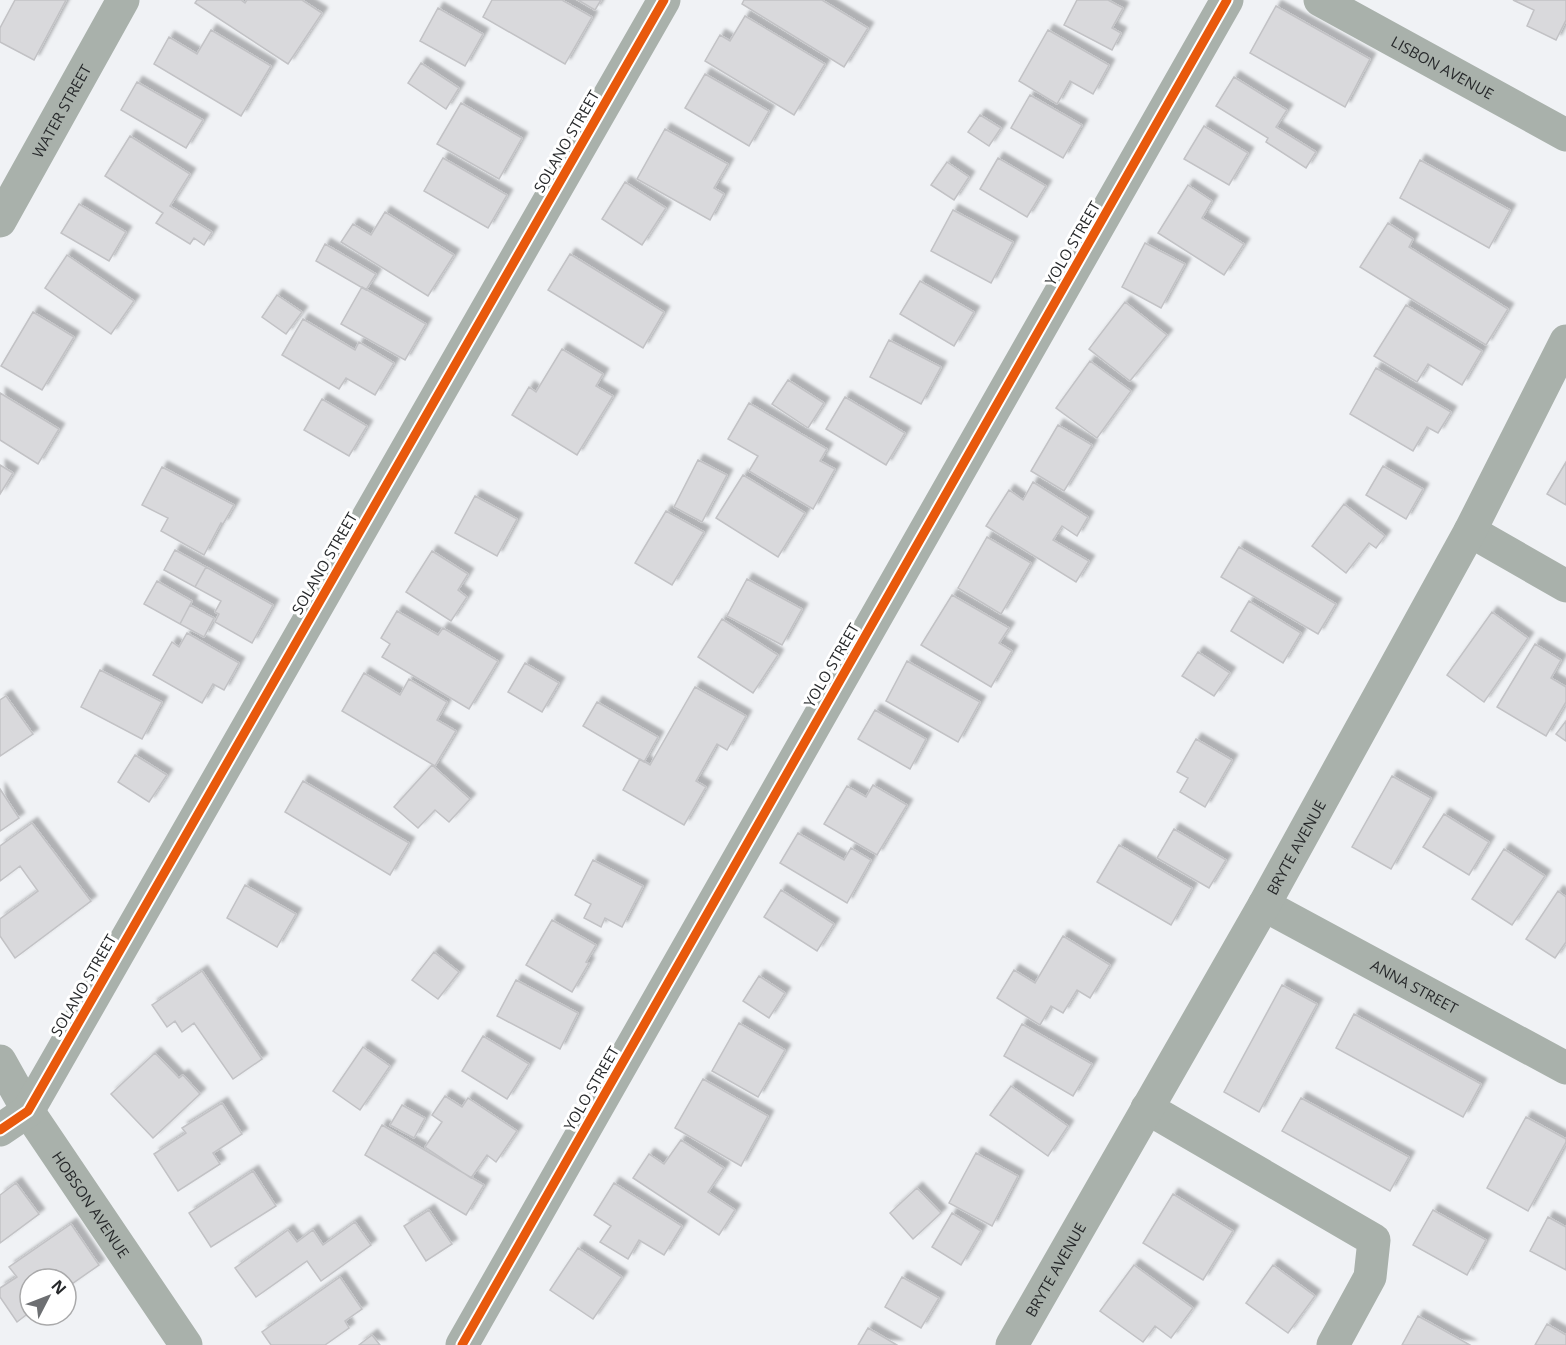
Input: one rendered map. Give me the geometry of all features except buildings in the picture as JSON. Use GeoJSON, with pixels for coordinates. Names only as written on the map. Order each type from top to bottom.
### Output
{"type":"FeatureCollection","features":[{"type":"Feature","properties":{"kind":"street","name":"WATER STREET"},"geometry":{"type":"LineString","coordinates":[[0,221],[123,0]]}},
{"type":"Feature","properties":{"kind":"street","name":"SOLANO STREET"},"geometry":{"type":"LineString","coordinates":[[0,1130],[28,1111],[663,0]]}},
{"type":"Feature","properties":{"kind":"street","name":"YOLO STREET"},"geometry":{"type":"LineString","coordinates":[[462,1345],[1227,0]]}},
{"type":"Feature","properties":{"kind":"street","name":"LISBON AVENUE"},"geometry":{"type":"LineString","coordinates":[[1320,0],[1566,135]]}},
{"type":"Feature","properties":{"kind":"street","name":"BRYTE AVENUE"},"geometry":{"type":"LineString","coordinates":[[1012,1345],[1264,905],[1470,531],[1566,341]]}},
{"type":"Feature","properties":{"kind":"street"},"geometry":{"type":"LineString","coordinates":[[1470,531],[1566,586]]}},
{"type":"Feature","properties":{"kind":"street","name":"ANNA STREET"},"geometry":{"type":"LineString","coordinates":[[1264,905],[1566,1068]]}},
{"type":"Feature","properties":{"kind":"street","name":"HOBSON AVENUE"},"geometry":{"type":"LineString","coordinates":[[0,1061],[28,1111],[186,1345]]}},
{"type":"Feature","properties":{"kind":"street"},"geometry":{"type":"LineString","coordinates":[[1147,1108],[1374,1240],[1370,1277],[1334,1345]]}},
{"type":"Feature","properties":{"kind":"cycle path"},"geometry":{"type":"LineString","coordinates":[[0,1130],[28,1111],[664,0]]}},
{"type":"Feature","properties":{"kind":"cycle path"},"geometry":{"type":"LineString","coordinates":[[462,1345],[1227,0]]}}]}
